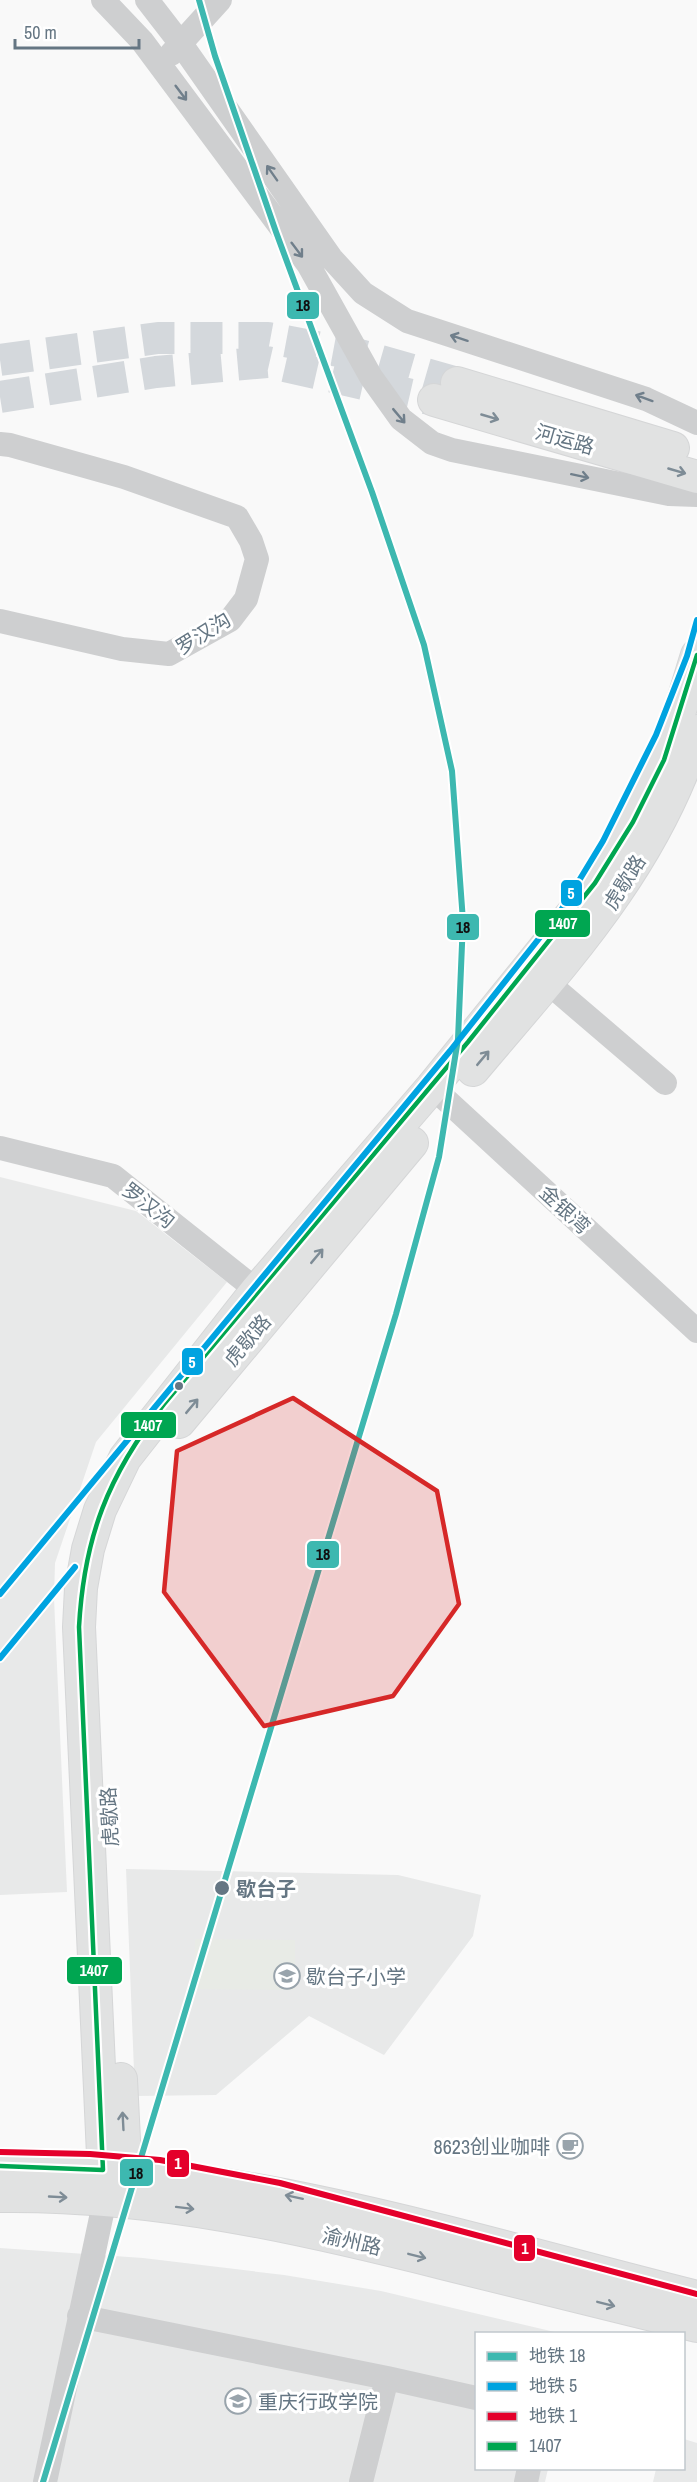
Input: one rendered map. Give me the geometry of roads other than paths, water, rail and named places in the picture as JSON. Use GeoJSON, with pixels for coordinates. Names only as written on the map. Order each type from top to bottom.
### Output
{"type":"FeatureCollection","features":[{"type":"Feature","properties":{"kind":"main road","name":"河运路"},"geometry":{"type":"LineString","coordinates":[[690,450],[445,391],[697,477]]}},
{"type":"Feature","properties":{"kind":"main road","name":"虎歇路"},"geometry":{"type":"LineString","coordinates":[[440,1094],[607,864],[636,814],[669,746],[697,655]]}},
{"type":"Feature","properties":{"kind":"main road","name":"虎歇路"},"geometry":{"type":"LineString","coordinates":[[115,2185],[79,1627],[81,1588],[100,1510],[125,1458],[266,1298],[440,1094],[547,982],[600,920],[627,880],[654,832],[690,755],[697,731]]}},
{"type":"Feature","properties":{"kind":"main road","name":"渝州路"},"geometry":{"type":"LineString","coordinates":[[0,2166],[115,2185],[196,2209],[344,2238],[697,2326]]}},
{"type":"Feature","properties":{"kind":"main road","name":"渝州路"},"geometry":{"type":"LineString","coordinates":[[0,2196],[115,2185],[202,2181],[324,2204],[697,2297]]}},
{"type":"Feature","properties":{"kind":"street"},"geometry":{"type":"LineString","coordinates":[[104,0],[142,41],[308,264],[371,377],[400,419],[432,443],[452,450],[669,494],[697,495]]}},
{"type":"Feature","properties":{"kind":"street"},"geometry":{"type":"LineString","coordinates":[[147,0],[182,44],[344,275],[369,298],[406,321]]}},
{"type":"Feature","properties":{"kind":"street"},"geometry":{"type":"LineString","coordinates":[[159,65],[182,44],[220,0]]}},
{"type":"Feature","properties":{"kind":"street"},"geometry":{"type":"LineString","coordinates":[[348,335],[349,318],[359,308],[406,321],[646,399],[697,423]]}},
{"type":"Feature","properties":{"kind":"street","name":"罗汉沟"},"geometry":{"type":"LineString","coordinates":[[0,444],[124,477],[237,517],[251,541],[257,560],[246,599],[230,620],[170,654],[122,649],[0,621]]}},
{"type":"Feature","properties":{"kind":"street"},"geometry":{"type":"LineString","coordinates":[[547,982],[665,1083]]}},
{"type":"Feature","properties":{"kind":"street","name":"金银湾"},"geometry":{"type":"LineString","coordinates":[[440,1094],[697,1331]]}},
{"type":"Feature","properties":{"kind":"street","name":"罗汉沟"},"geometry":{"type":"LineString","coordinates":[[0,1148],[113,1176],[266,1298]]}},
{"type":"Feature","properties":{"kind":"street"},"geometry":{"type":"LineString","coordinates":[[45,2482],[80,2316],[115,2185]]}},
{"type":"Feature","properties":{"kind":"street"},"geometry":{"type":"LineString","coordinates":[[80,2316],[475,2398]]}},
{"type":"Feature","properties":{"kind":"street"},"geometry":{"type":"LineString","coordinates":[[361,2482],[387,2378]]}},
{"type":"Feature","properties":{"kind":"tunnel"},"geometry":{"type":"LineString","coordinates":[[0,360],[158,338],[268,338],[360,355],[457,383]]}},
{"type":"Feature","properties":{"kind":"tunnel"},"geometry":{"type":"LineString","coordinates":[[0,397],[156,372],[267,362],[434,400]]}},
{"type":"Feature","properties":{"kind":"metro line","name":"18"},"geometry":{"type":"LineString","coordinates":[[43,2482],[396,1314],[439,1157],[458,1039],[463,921],[452,771],[424,645],[372,492],[276,232],[215,56],[199,0]]}},
{"type":"Feature","properties":{"kind":"metro line","name":"5"},"geometry":{"type":"LineString","coordinates":[[0,1594],[450,1051],[560,912],[603,841],[656,735],[687,656],[697,620]]}},
{"type":"Feature","properties":{"kind":"metro line","name":"5"},"geometry":{"type":"LineString","coordinates":[[0,1658],[75,1567]]}},
{"type":"Feature","properties":{"kind":"metro line","name":"1"},"geometry":{"type":"LineString","coordinates":[[0,2152],[90,2154],[160,2160],[280,2183],[697,2294]]}},
{"type":"Feature","properties":{"kind":"place","name":"歇台子"},"geometry":{"type":"Point","coordinates":[222,1888]}},
{"type":"Feature","properties":{"kind":"place","name":"歇台子小学"},"geometry":{"type":"Point","coordinates":[287,1976]}},
{"type":"Feature","properties":{"kind":"place","name":"8623创业咖啡"},"geometry":{"type":"Point","coordinates":[570,2146]}},
{"type":"Feature","properties":{"kind":"place","name":"重庆行政学院"},"geometry":{"type":"Point","coordinates":[238,2401]}}]}
